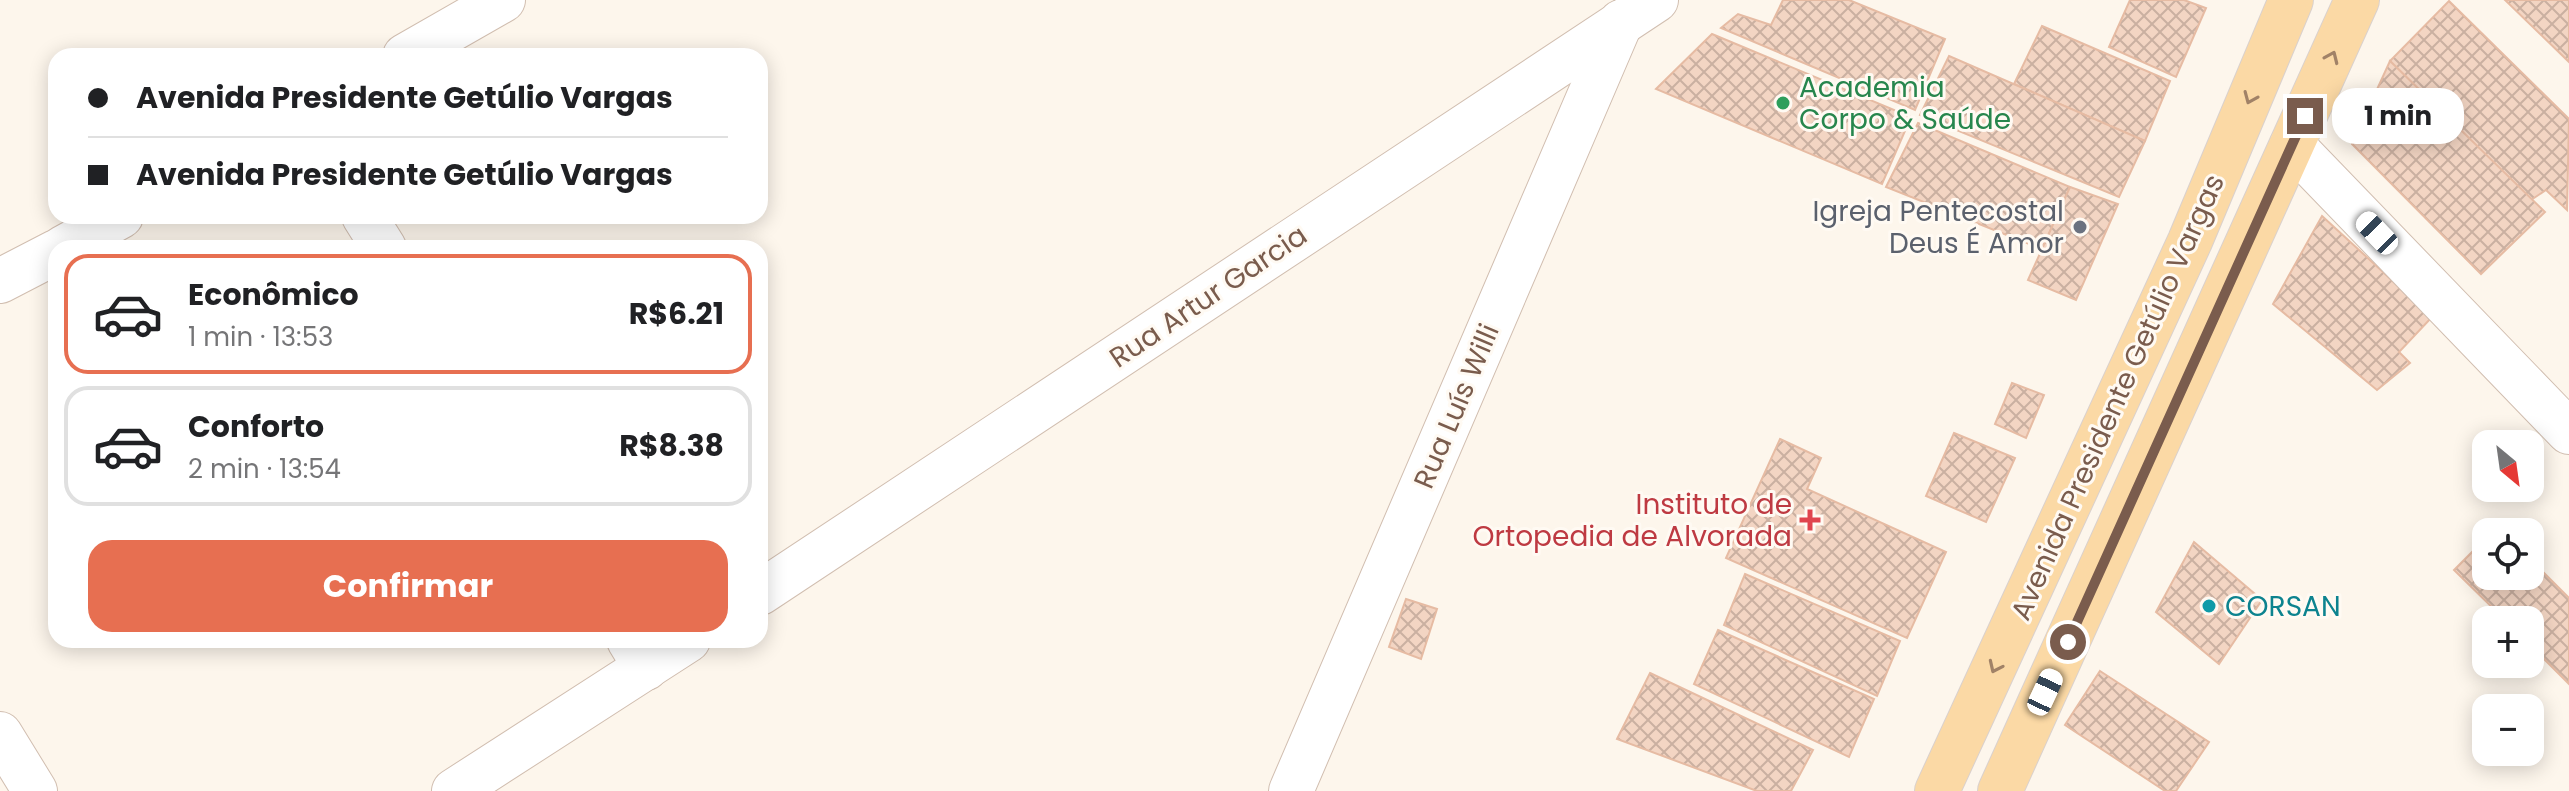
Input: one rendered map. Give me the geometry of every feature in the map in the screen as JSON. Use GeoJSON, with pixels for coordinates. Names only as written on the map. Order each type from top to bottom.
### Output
{"type":"FeatureCollection","features":[{"type":"Feature","properties":{"kind":"main road","name":"Avenida Presidente Getúlio Vargas"},"geometry":{"type":"LineString","coordinates":[[1937,791],[2190,241],[2291,0]]}},
{"type":"Feature","properties":{"kind":"main road","name":"Avenida Presidente Getúlio Vargas"},"geometry":{"type":"LineString","coordinates":[[2000,791],[2357,0]]}},
{"type":"Feature","properties":{"kind":"street"},"geometry":{"type":"LineString","coordinates":[[419,48],[503,0]]}},
{"type":"Feature","properties":{"kind":"street","name":"Rua Artur Garcia"},"geometry":{"type":"LineString","coordinates":[[768,588],[1628,7]]}},
{"type":"Feature","properties":{"kind":"street","name":"Rua Luís Willi"},"geometry":{"type":"LineString","coordinates":[[1291,791],[1628,7]]}},
{"type":"Feature","properties":{"kind":"street"},"geometry":{"type":"LineString","coordinates":[[2292,145],[2569,432]]}},
{"type":"Feature","properties":{"kind":"street"},"geometry":{"type":"LineString","coordinates":[[78,240],[106,224]]}},
{"type":"Feature","properties":{"kind":"street"},"geometry":{"type":"LineString","coordinates":[[0,281],[48,256]]}},
{"type":"Feature","properties":{"kind":"street"},"geometry":{"type":"LineString","coordinates":[[454,791],[637,654],[659,648]]}},
{"type":"Feature","properties":{"kind":"street"},"geometry":{"type":"LineString","coordinates":[[0,734],[35,791]]}},
{"type":"Feature","properties":{"kind":"building"},"geometry":{"type":"Polygon","coordinates":[[[1783,0],[1849,0],[1945,39],[1915,110],[1721,28],[1738,14],[1771,25],[1783,0]]]}},
{"type":"Feature","properties":{"kind":"building"},"geometry":{"type":"Polygon","coordinates":[[[2130,0],[2184,0],[2206,8],[2176,77],[2109,47],[2130,0]]]}},
{"type":"Feature","properties":{"kind":"building"},"geometry":{"type":"Polygon","coordinates":[[[2505,0],[2569,0],[2569,62],[2505,0]]]}},
{"type":"Feature","properties":{"kind":"building"},"geometry":{"type":"Polygon","coordinates":[[[2449,1],[2569,119],[2567,210],[2546,190],[2531,200],[2390,61],[2449,1]]]}},
{"type":"Feature","properties":{"kind":"building"},"geometry":{"type":"Polygon","coordinates":[[[2042,26],[2170,81],[2145,141],[2014,84],[2042,26]]]}},
{"type":"Feature","properties":{"kind":"building","name":"Academia Corpo & Saúde"},"geometry":{"type":"Polygon","coordinates":[[[1712,34],[1911,117],[1882,184],[1656,89],[1712,34]]]}},
{"type":"Feature","properties":{"kind":"building"},"geometry":{"type":"Polygon","coordinates":[[[1949,56],[2145,141],[2119,197],[1920,115],[1949,56]]]}},
{"type":"Feature","properties":{"kind":"building"},"geometry":{"type":"Polygon","coordinates":[[[2390,61],[2545,212],[2481,274],[2352,144],[2390,61]]]}},
{"type":"Feature","properties":{"kind":"building"},"geometry":{"type":"Polygon","coordinates":[[[1918,123],[2070,187],[2042,249],[1886,187],[1918,123]]]}},
{"type":"Feature","properties":{"kind":"building","name":"Igreja Pentecostal Deus É Amor"},"geometry":{"type":"Polygon","coordinates":[[[2070,187],[2118,204],[2076,300],[2028,280],[2070,187]]]}},
{"type":"Feature","properties":{"kind":"building"},"geometry":{"type":"Polygon","coordinates":[[[2322,216],[2432,317],[2399,352],[2410,363],[2377,390],[2273,304],[2322,216]]]}},
{"type":"Feature","properties":{"kind":"building"},"geometry":{"type":"Polygon","coordinates":[[[2012,383],[2044,395],[2026,438],[1995,424],[2012,383]]]}},
{"type":"Feature","properties":{"kind":"building"},"geometry":{"type":"Polygon","coordinates":[[[1954,433],[2015,458],[1986,522],[1926,496],[1954,433]]]}},
{"type":"Feature","properties":{"kind":"building","name":"Instituto de Ortopedia de Alvorada"},"geometry":{"type":"Polygon","coordinates":[[[1780,439],[1821,458],[1807,489],[1946,552],[1907,638],[1726,558],[1780,439]]]}},
{"type":"Feature","properties":{"kind":"building","name":"CORSAN"},"geometry":{"type":"Polygon","coordinates":[[[2194,542],[2262,600],[2219,664],[2156,612],[2194,542]]]}},
{"type":"Feature","properties":{"kind":"building"},"geometry":{"type":"Polygon","coordinates":[[[2472,552],[2472,588],[2454,570],[2472,552]]]}},
{"type":"Feature","properties":{"kind":"building"},"geometry":{"type":"Polygon","coordinates":[[[2544,573],[2569,598],[2569,684],[2544,659],[2544,606],[2491,606],[2474,590],[2544,590],[2544,573]]]}},
{"type":"Feature","properties":{"kind":"building"},"geometry":{"type":"Polygon","coordinates":[[[1745,574],[1900,641],[1877,696],[1724,625],[1745,574]]]}},
{"type":"Feature","properties":{"kind":"building"},"geometry":{"type":"Polygon","coordinates":[[[1406,599],[1437,609],[1421,659],[1389,647],[1406,599]]]}},
{"type":"Feature","properties":{"kind":"building"},"geometry":{"type":"Polygon","coordinates":[[[1718,630],[1874,699],[1849,757],[1694,684],[1718,630]]]}},
{"type":"Feature","properties":{"kind":"building"},"geometry":{"type":"Polygon","coordinates":[[[2100,671],[2209,742],[2176,791],[2165,791],[2065,725],[2100,671]]]}},
{"type":"Feature","properties":{"kind":"building"},"geometry":{"type":"Polygon","coordinates":[[[1650,673],[1813,750],[1791,791],[1757,791],[1617,739],[1650,673]]]}},
{"type":"Feature","properties":{"kind":"place","name":"Academia Corpo & Saúde"},"geometry":{"type":"Point","coordinates":[1783,103]}},
{"type":"Feature","properties":{"kind":"place","name":"Igreja Pentecostal Deus É Amor"},"geometry":{"type":"Point","coordinates":[2080,227]}},
{"type":"Feature","properties":{"kind":"place","name":"Instituto de Ortopedia de Alvorada"},"geometry":{"type":"Point","coordinates":[1810,520]}},
{"type":"Feature","properties":{"kind":"place","name":"CORSAN"},"geometry":{"type":"Point","coordinates":[2209,606]}},
{"type":"Feature","properties":{"kind":"route"},"geometry":{"type":"LineString","coordinates":[[2068,642],[2305,116]]}}]}
